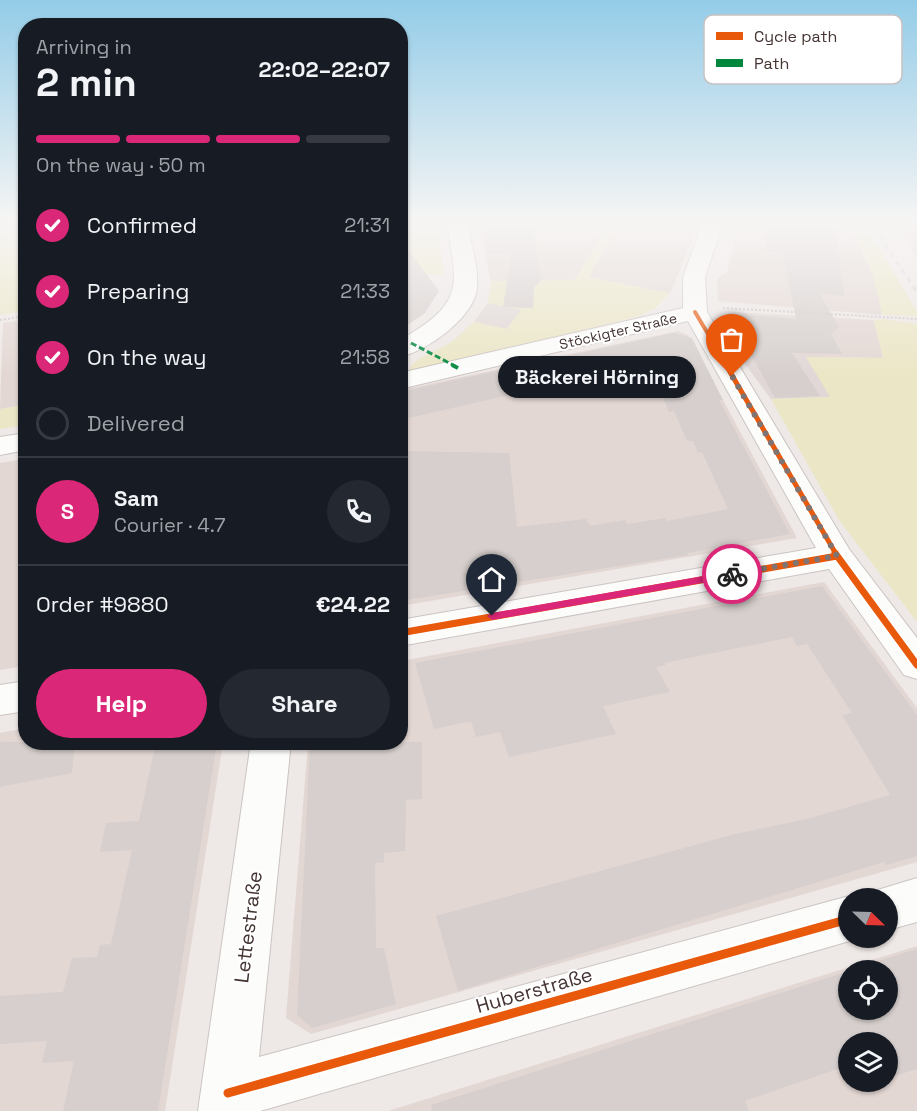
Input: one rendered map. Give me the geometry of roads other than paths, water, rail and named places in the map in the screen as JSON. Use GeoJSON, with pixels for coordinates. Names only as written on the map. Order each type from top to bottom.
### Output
{"type":"FeatureCollection","features":[{"type":"Feature","properties":{"kind":"street"},"geometry":{"type":"LineString","coordinates":[[408,345],[428,334],[451,314],[464,295],[464,272]]}},
{"type":"Feature","properties":{"kind":"street"},"geometry":{"type":"LineString","coordinates":[[696,272],[695,312],[837,556],[917,664]]}},
{"type":"Feature","properties":{"kind":"street","name":"Stöckigter Straße"},"geometry":{"type":"LineString","coordinates":[[408,379],[695,312]]}},
{"type":"Feature","properties":{"kind":"street"},"geometry":{"type":"LineString","coordinates":[[0,446],[18,443]]}},
{"type":"Feature","properties":{"kind":"street"},"geometry":{"type":"LineString","coordinates":[[408,632],[837,556]]}},
{"type":"Feature","properties":{"kind":"street"},"geometry":{"type":"LineString","coordinates":[[0,700],[18,697]]}},
{"type":"Feature","properties":{"kind":"street","name":"Lettestraße"},"geometry":{"type":"LineString","coordinates":[[227,1102],[270,750]]}},
{"type":"Feature","properties":{"kind":"street"},"geometry":{"type":"LineString","coordinates":[[898,905],[917,900]]}},
{"type":"Feature","properties":{"kind":"street","name":"Huberstraße"},"geometry":{"type":"LineString","coordinates":[[227,1102],[838,922]]}},
{"type":"Feature","properties":{"kind":"railway"},"geometry":{"type":"LineString","coordinates":[[903,272],[917,292]]}},
{"type":"Feature","properties":{"kind":"place","name":"Bäckerei Hörning"},"geometry":{"type":"Point","coordinates":[732,376]}}]}
